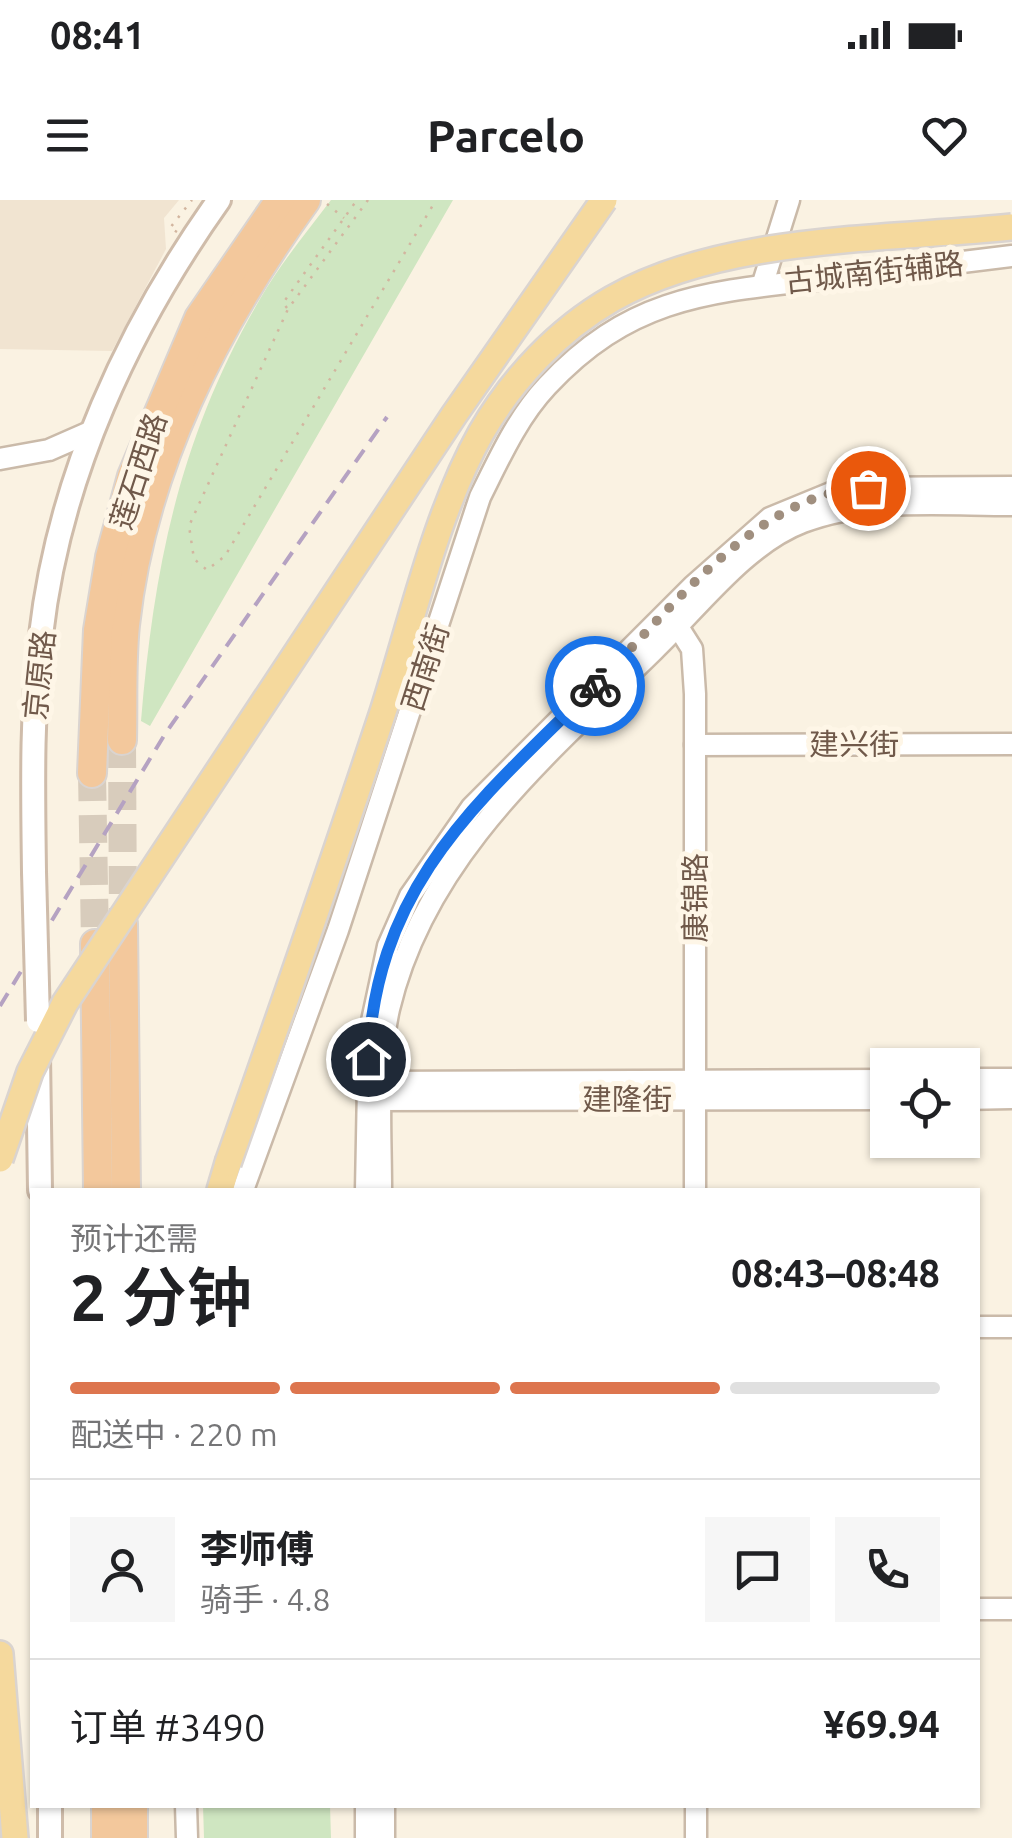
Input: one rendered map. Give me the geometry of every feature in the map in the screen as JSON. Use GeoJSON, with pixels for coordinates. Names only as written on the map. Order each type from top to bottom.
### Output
{"type":"FeatureCollection","features":[{"type":"Feature","properties":{"kind":"highway","name":"莲石西路"},"geometry":{"type":"LineString","coordinates":[[92,774],[98,630],[110,556],[132,476],[199,318],[280,200]]}},
{"type":"Feature","properties":{"kind":"highway","name":"莲石西路"},"geometry":{"type":"LineString","coordinates":[[122,740],[125,627],[136,559],[156,482],[184,406],[223,328],[266,255],[306,200]]}},
{"type":"Feature","properties":{"kind":"highway"},"geometry":{"type":"LineString","coordinates":[[123,924],[126,1188]]}},
{"type":"Feature","properties":{"kind":"highway"},"geometry":{"type":"LineString","coordinates":[[95,942],[98,1188]]}},
{"type":"Feature","properties":{"kind":"highway"},"geometry":{"type":"LineString","coordinates":[[106,1808],[106,1838]]}},
{"type":"Feature","properties":{"kind":"highway"},"geometry":{"type":"LineString","coordinates":[[132,1808],[133,1838]]}},
{"type":"Feature","properties":{"kind":"main road","name":"京原路"},"geometry":{"type":"LineString","coordinates":[[40,1188],[33,736],[41,631],[90,432],[159,292],[219,200]]}},
{"type":"Feature","properties":{"kind":"main road"},"geometry":{"type":"LineString","coordinates":[[0,1159],[30,1072],[65,1003],[454,415],[604,200]]}},
{"type":"Feature","properties":{"kind":"main road"},"geometry":{"type":"LineString","coordinates":[[221,1188],[326,887],[459,480],[491,418],[536,359],[613,298],[681,270],[752,253],[1012,227]]}},
{"type":"Feature","properties":{"kind":"main road"},"geometry":{"type":"LineString","coordinates":[[0,1654],[15,1838]]}},
{"type":"Feature","properties":{"kind":"main road"},"geometry":{"type":"LineString","coordinates":[[50,1808],[50,1838]]}},
{"type":"Feature","properties":{"kind":"street","name":"古城南街辅路"},"geometry":{"type":"LineString","coordinates":[[789,200],[763,283],[1012,256]]}},
{"type":"Feature","properties":{"kind":"street","name":"西南街"},"geometry":{"type":"LineString","coordinates":[[244,1188],[338,930],[480,497],[513,433],[546,386],[593,347],[644,313],[700,293],[763,283]]}},
{"type":"Feature","properties":{"kind":"street"},"geometry":{"type":"LineString","coordinates":[[0,459],[49,450],[90,432]]}},
{"type":"Feature","properties":{"kind":"street"},"geometry":{"type":"LineString","coordinates":[[674,620],[754,529],[808,500],[843,488],[1012,488]]}},
{"type":"Feature","properties":{"kind":"street"},"geometry":{"type":"LineString","coordinates":[[382,1188],[369,1035],[388,946],[410,896],[472,807],[674,620],[797,524],[862,506],[1012,506]]}},
{"type":"Feature","properties":{"kind":"street","name":"康锦路"},"geometry":{"type":"LineString","coordinates":[[674,620],[692,649],[695,1188]]}},
{"type":"Feature","properties":{"kind":"street","name":"建兴街"},"geometry":{"type":"LineString","coordinates":[[695,745],[1012,744]]}},
{"type":"Feature","properties":{"kind":"street"},"geometry":{"type":"LineString","coordinates":[[980,1079],[1012,1079]]}},
{"type":"Feature","properties":{"kind":"street","name":"建隆街"},"geometry":{"type":"LineString","coordinates":[[374,1091],[695,1090],[870,1081]]}},
{"type":"Feature","properties":{"kind":"street","name":"建隆街"},"geometry":{"type":"LineString","coordinates":[[695,1090],[870,1098]]}},
{"type":"Feature","properties":{"kind":"street"},"geometry":{"type":"LineString","coordinates":[[366,1188],[374,1091]]}},
{"type":"Feature","properties":{"kind":"street"},"geometry":{"type":"LineString","coordinates":[[980,1098],[1012,1098]]}},
{"type":"Feature","properties":{"kind":"street"},"geometry":{"type":"LineString","coordinates":[[980,1327],[1012,1327]]}},
{"type":"Feature","properties":{"kind":"street"},"geometry":{"type":"LineString","coordinates":[[980,1609],[1012,1609]]}},
{"type":"Feature","properties":{"kind":"street"},"geometry":{"type":"LineString","coordinates":[[186,1808],[188,1838]]}},
{"type":"Feature","properties":{"kind":"street"},"geometry":{"type":"LineString","coordinates":[[366,1808],[366,1838]]}},
{"type":"Feature","properties":{"kind":"street"},"geometry":{"type":"LineString","coordinates":[[384,1808],[384,1838]]}},
{"type":"Feature","properties":{"kind":"street"},"geometry":{"type":"LineString","coordinates":[[696,1808],[696,1838]]}},
{"type":"Feature","properties":{"kind":"path"},"geometry":{"type":"LineString","coordinates":[[322,200],[344,218]]}},
{"type":"Feature","properties":{"kind":"path"},"geometry":{"type":"LineString","coordinates":[[288,309],[282,303],[356,200]]}},
{"type":"Feature","properties":{"kind":"path"},"geometry":{"type":"LineString","coordinates":[[368,200],[288,309],[189,526],[194,559],[207,570],[225,556],[436,200]]}},
{"type":"Feature","properties":{"kind":"shaded area"},"geometry":{"type":"Polygon","coordinates":[[[0,200],[179,200],[164,218],[166,249],[112,351],[0,349],[0,200]]]}},
{"type":"Feature","properties":{"kind":"green space"},"geometry":{"type":"Polygon","coordinates":[[[331,200],[453,200],[150,726],[141,721],[154,609],[175,503],[191,452],[232,350],[260,299],[331,200]]]}},
{"type":"Feature","properties":{"kind":"green space"},"geometry":{"type":"Polygon","coordinates":[[[203,1808],[330,1808],[331,1838],[204,1838],[203,1808]]]}},
{"type":"Feature","properties":{"kind":"tunnel"},"geometry":{"type":"LineString","coordinates":[[122,740],[123,924]]}},
{"type":"Feature","properties":{"kind":"tunnel"},"geometry":{"type":"LineString","coordinates":[[92,773],[95,942]]}},
{"type":"Feature","properties":{"kind":"railway"},"geometry":{"type":"LineString","coordinates":[[0,1006],[165,734],[387,417]]}},
{"type":"Feature","properties":{"kind":"way so far"},"geometry":{"type":"LineString","coordinates":[[595,686],[754,529],[808,500],[843,488],[868,488]]}},
{"type":"Feature","properties":{"kind":"route"},"geometry":{"type":"LineString","coordinates":[[368,1059],[382,967],[410,896],[455,826],[595,686]]}}]}
